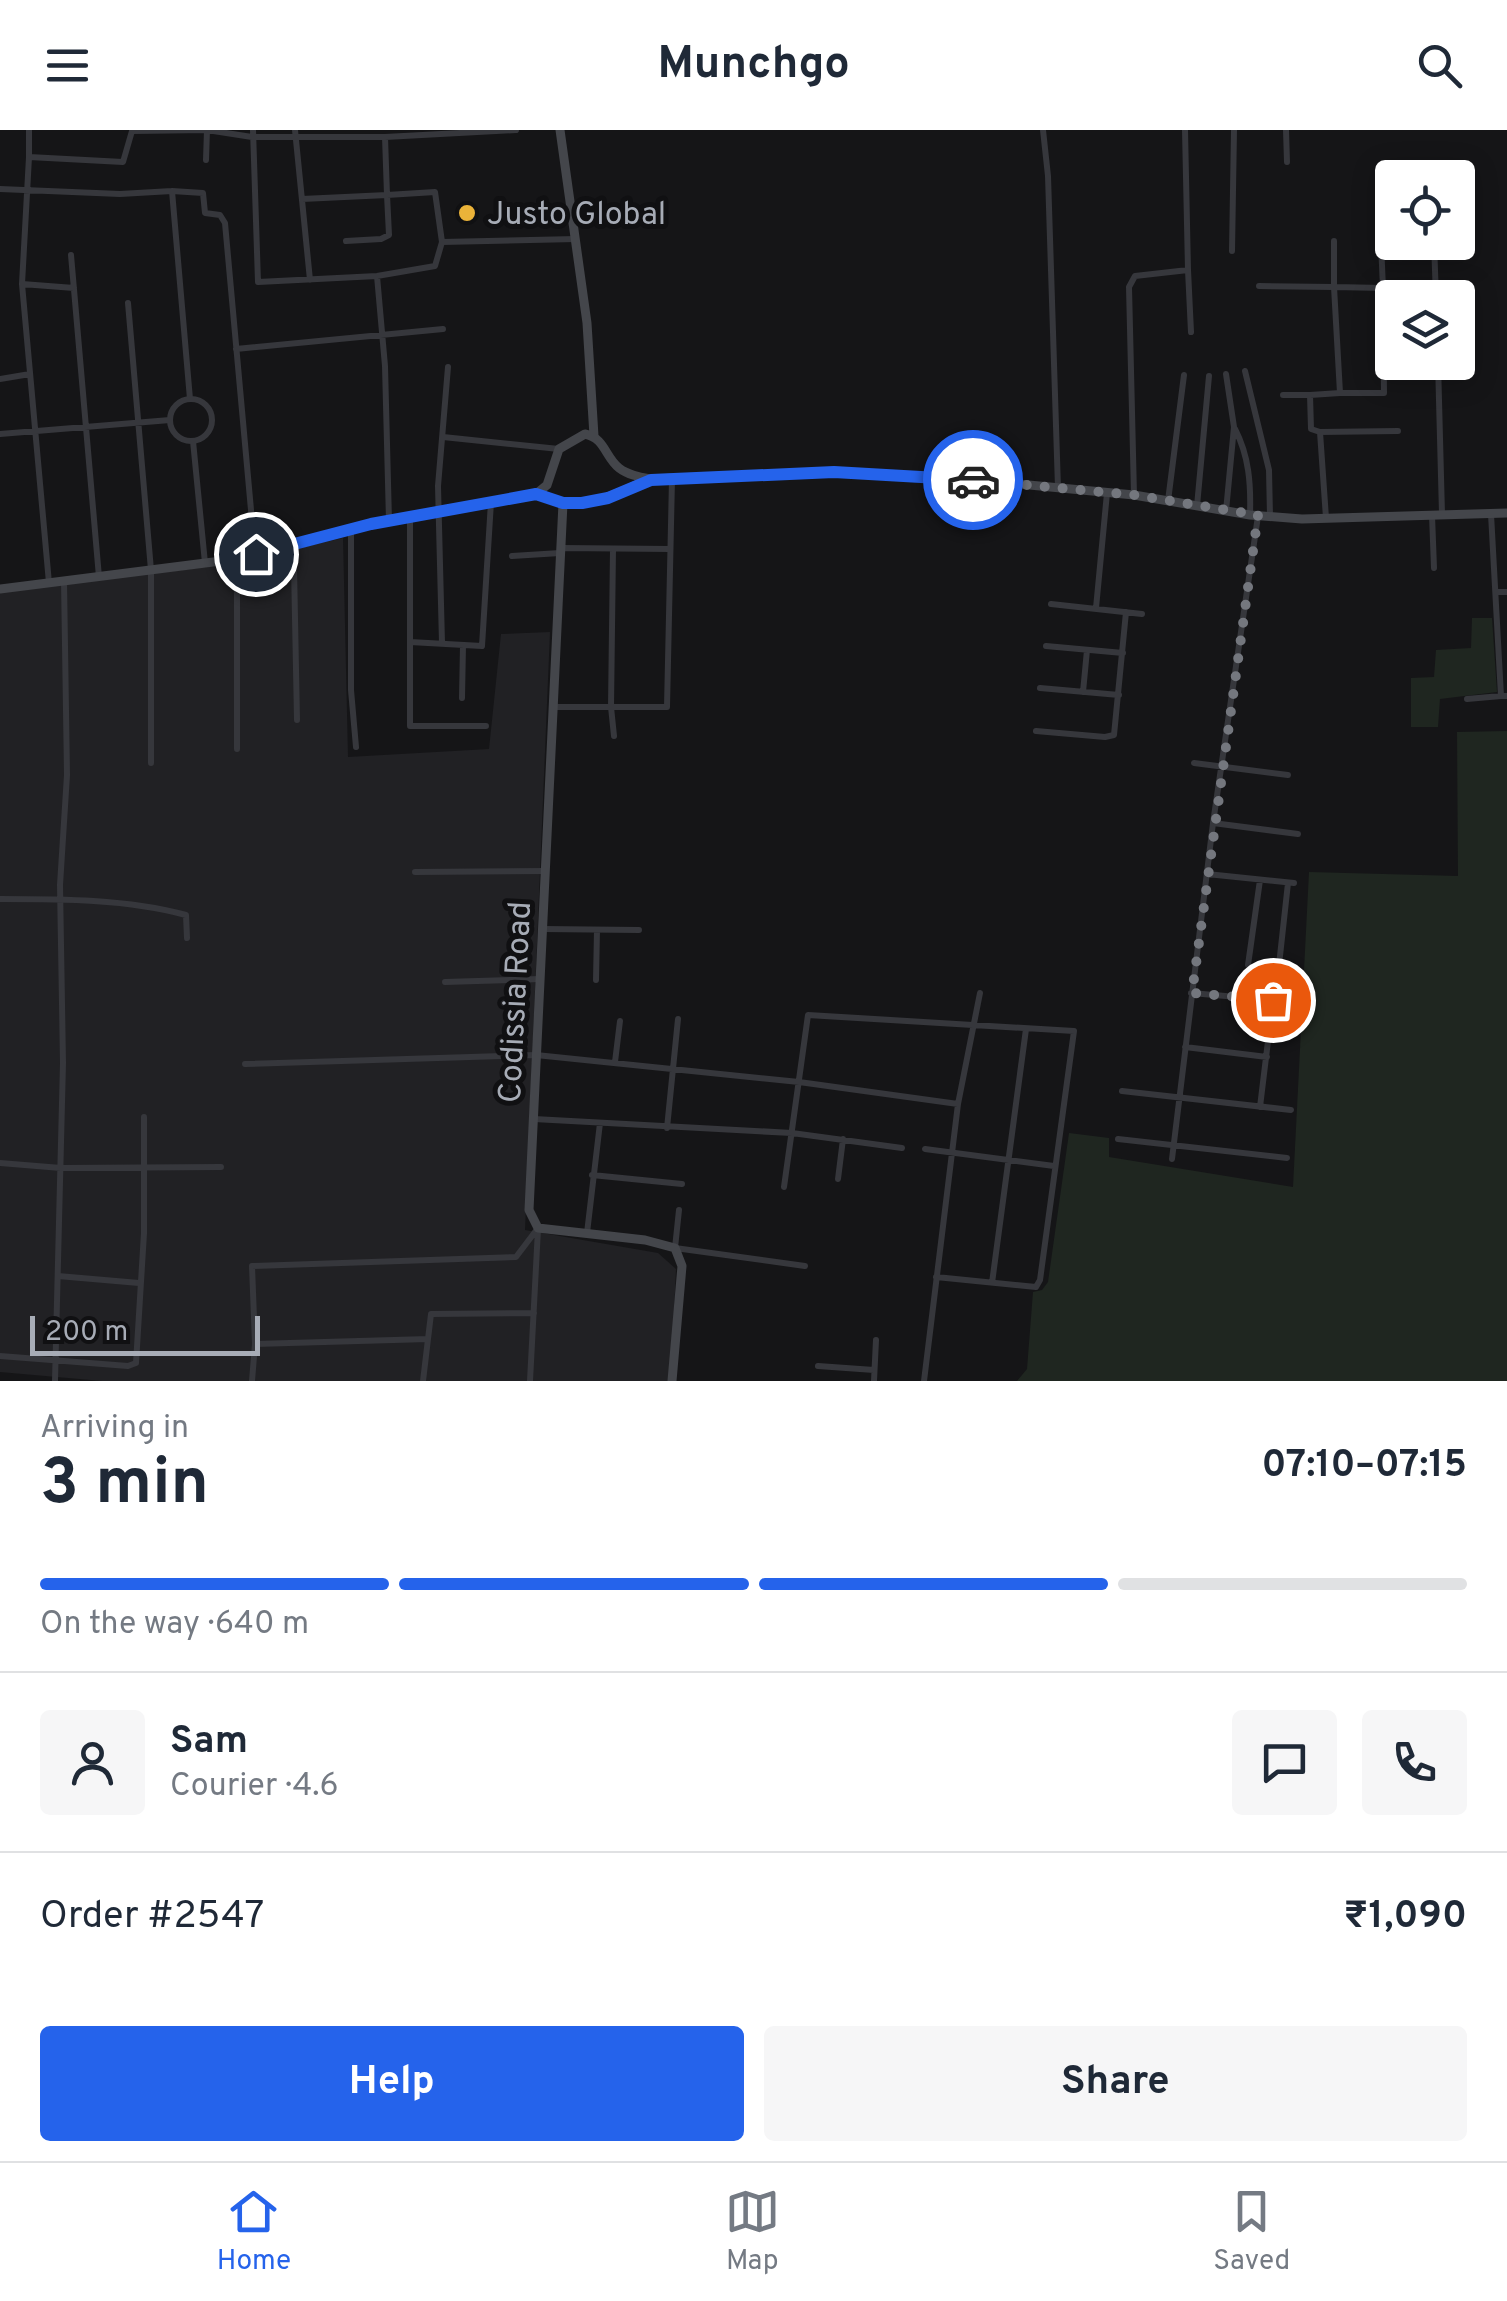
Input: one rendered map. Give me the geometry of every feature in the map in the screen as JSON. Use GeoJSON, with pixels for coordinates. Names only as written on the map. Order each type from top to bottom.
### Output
{"type":"FeatureCollection","features":[{"type":"Feature","properties":{"kind":"main road"},"geometry":{"type":"LineString","coordinates":[[560,130],[587,323],[594,436],[624,472],[651,480]]}},
{"type":"Feature","properties":{"kind":"main road"},"geometry":{"type":"LineString","coordinates":[[0,588],[238,558],[351,529],[536,494],[548,485],[559,448],[585,434],[594,436]]}},
{"type":"Feature","properties":{"kind":"main road"},"geometry":{"type":"LineString","coordinates":[[536,494],[563,503],[582,503],[608,498],[651,480],[834,472],[1106,492],[1270,516],[1507,514]]}},
{"type":"Feature","properties":{"kind":"main road","name":"Codissia Road"},"geometry":{"type":"LineString","coordinates":[[538,1228],[530,1210],[563,503]]}},
{"type":"Feature","properties":{"kind":"main road"},"geometry":{"type":"LineString","coordinates":[[538,1228],[645,1240],[676,1248],[682,1266],[672,1381]]}},
{"type":"Feature","properties":{"kind":"street"},"geometry":{"type":"LineString","coordinates":[[29,130],[22,284],[49,583]]}},
{"type":"Feature","properties":{"kind":"street"},"geometry":{"type":"LineString","coordinates":[[206,160],[207,130]]}},
{"type":"Feature","properties":{"kind":"street"},"geometry":{"type":"LineString","coordinates":[[29,157],[123,162],[132,131],[384,137],[516,130]]}},
{"type":"Feature","properties":{"kind":"street"},"geometry":{"type":"LineString","coordinates":[[1043,130],[1048,176],[1058,488]]}},
{"type":"Feature","properties":{"kind":"street"},"geometry":{"type":"LineString","coordinates":[[1185,130],[1190,332]]}},
{"type":"Feature","properties":{"kind":"street"},"geometry":{"type":"LineString","coordinates":[[1232,252],[1234,130]]}},
{"type":"Feature","properties":{"kind":"street"},"geometry":{"type":"LineString","coordinates":[[1286,130],[1287,162]]}},
{"type":"Feature","properties":{"kind":"street"},"geometry":{"type":"LineString","coordinates":[[252,133],[258,282],[377,276],[435,266],[442,242],[435,192],[302,199]]}},
{"type":"Feature","properties":{"kind":"street"},"geometry":{"type":"LineString","coordinates":[[295,133],[310,280]]}},
{"type":"Feature","properties":{"kind":"street"},"geometry":{"type":"LineString","coordinates":[[346,241],[390,235],[384,137]]}},
{"type":"Feature","properties":{"kind":"street"},"geometry":{"type":"LineString","coordinates":[[0,189],[203,193],[204,213],[223,217],[256,554]]}},
{"type":"Feature","properties":{"kind":"street"},"geometry":{"type":"LineString","coordinates":[[172,191],[190,400]]}},
{"type":"Feature","properties":{"kind":"street"},"geometry":{"type":"LineString","coordinates":[[442,242],[577,239]]}},
{"type":"Feature","properties":{"kind":"street"},"geometry":{"type":"LineString","coordinates":[[1334,242],[1340,393]]}},
{"type":"Feature","properties":{"kind":"street"},"geometry":{"type":"LineString","coordinates":[[71,255],[99,577]]}},
{"type":"Feature","properties":{"kind":"street"},"geometry":{"type":"LineString","coordinates":[[1134,495],[1131,280],[1135,276],[1188,270]]}},
{"type":"Feature","properties":{"kind":"street"},"geometry":{"type":"LineString","coordinates":[[377,276],[390,521]]}},
{"type":"Feature","properties":{"kind":"street"},"geometry":{"type":"LineString","coordinates":[[22,284],[74,288]]}},
{"type":"Feature","properties":{"kind":"street"},"geometry":{"type":"LineString","coordinates":[[1259,286],[1375,288]]}},
{"type":"Feature","properties":{"kind":"street"},"geometry":{"type":"LineString","coordinates":[[128,303],[151,570],[151,763]]}},
{"type":"Feature","properties":{"kind":"street"},"geometry":{"type":"LineString","coordinates":[[236,349],[443,329]]}},
{"type":"Feature","properties":{"kind":"street"},"geometry":{"type":"LineString","coordinates":[[442,643],[438,513],[448,367]]}},
{"type":"Feature","properties":{"kind":"street"},"geometry":{"type":"LineString","coordinates":[[1245,371],[1270,470],[1270,516]]}},
{"type":"Feature","properties":{"kind":"street"},"geometry":{"type":"LineString","coordinates":[[0,378],[30,374]]}},
{"type":"Feature","properties":{"kind":"street"},"geometry":{"type":"LineString","coordinates":[[1226,374],[1234,427],[1226,511]]}},
{"type":"Feature","properties":{"kind":"street"},"geometry":{"type":"LineString","coordinates":[[1168,501],[1184,376]]}},
{"type":"Feature","properties":{"kind":"street"},"geometry":{"type":"LineString","coordinates":[[1197,506],[1209,376]]}},
{"type":"Feature","properties":{"kind":"street"},"geometry":{"type":"LineString","coordinates":[[1283,395],[1384,394],[1384,380]]}},
{"type":"Feature","properties":{"kind":"street"},"geometry":{"type":"LineString","coordinates":[[1434,568],[1438,380]]}},
{"type":"Feature","properties":{"kind":"street"},"geometry":{"type":"LineString","coordinates":[[1310,395],[1311,429],[1398,431]]}},
{"type":"Feature","properties":{"kind":"street"},"geometry":{"type":"LineString","coordinates":[[190,400],[203,404],[211,415],[210,429],[194,441],[180,438],[170,420],[178,404],[190,400]]}},
{"type":"Feature","properties":{"kind":"street"},"geometry":{"type":"LineString","coordinates":[[0,434],[170,420]]}},
{"type":"Feature","properties":{"kind":"street"},"geometry":{"type":"LineString","coordinates":[[1172,1159],[1254,515],[1251,480],[1234,427]]}},
{"type":"Feature","properties":{"kind":"street"},"geometry":{"type":"LineString","coordinates":[[1320,432],[1326,518]]}},
{"type":"Feature","properties":{"kind":"street"},"geometry":{"type":"LineString","coordinates":[[443,437],[559,448]]}},
{"type":"Feature","properties":{"kind":"street"},"geometry":{"type":"LineString","coordinates":[[194,441],[205,563]]}},
{"type":"Feature","properties":{"kind":"street"},"geometry":{"type":"LineString","coordinates":[[554,707],[667,706],[672,478]]}},
{"type":"Feature","properties":{"kind":"street"},"geometry":{"type":"LineString","coordinates":[[1096,608],[1106,492]]}},
{"type":"Feature","properties":{"kind":"street"},"geometry":{"type":"LineString","coordinates":[[410,642],[482,646],[491,502]]}},
{"type":"Feature","properties":{"kind":"street"},"geometry":{"type":"LineString","coordinates":[[1467,698],[1504,696],[1492,514]]}},
{"type":"Feature","properties":{"kind":"street"},"geometry":{"type":"LineString","coordinates":[[410,517],[410,726],[486,726]]}},
{"type":"Feature","properties":{"kind":"street"},"geometry":{"type":"LineString","coordinates":[[351,529],[356,747]]}},
{"type":"Feature","properties":{"kind":"street"},"geometry":{"type":"LineString","coordinates":[[290,545],[294,568],[297,720]]}},
{"type":"Feature","properties":{"kind":"street"},"geometry":{"type":"LineString","coordinates":[[613,549],[614,736]]}},
{"type":"Feature","properties":{"kind":"street"},"geometry":{"type":"LineString","coordinates":[[512,556],[670,549]]}},
{"type":"Feature","properties":{"kind":"street"},"geometry":{"type":"LineString","coordinates":[[236,749],[238,558]]}},
{"type":"Feature","properties":{"kind":"street"},"geometry":{"type":"LineString","coordinates":[[55,1381],[60,899],[67,775],[64,581]]}},
{"type":"Feature","properties":{"kind":"street"},"geometry":{"type":"LineString","coordinates":[[1496,592],[1507,592]]}},
{"type":"Feature","properties":{"kind":"street"},"geometry":{"type":"LineString","coordinates":[[1051,604],[1142,614]]}},
{"type":"Feature","properties":{"kind":"street"},"geometry":{"type":"LineString","coordinates":[[1036,731],[1111,738],[1115,730],[1126,612]]}},
{"type":"Feature","properties":{"kind":"street"},"geometry":{"type":"LineString","coordinates":[[462,644],[462,698]]}},
{"type":"Feature","properties":{"kind":"street"},"geometry":{"type":"LineString","coordinates":[[1046,646],[1122,653]]}},
{"type":"Feature","properties":{"kind":"street"},"geometry":{"type":"LineString","coordinates":[[1083,692],[1087,650]]}},
{"type":"Feature","properties":{"kind":"street"},"geometry":{"type":"LineString","coordinates":[[1040,688],[1118,695]]}},
{"type":"Feature","properties":{"kind":"street"},"geometry":{"type":"LineString","coordinates":[[1194,763],[1288,775]]}},
{"type":"Feature","properties":{"kind":"street"},"geometry":{"type":"LineString","coordinates":[[1213,823],[1298,834]]}},
{"type":"Feature","properties":{"kind":"street"},"geometry":{"type":"LineString","coordinates":[[415,872],[546,871]]}},
{"type":"Feature","properties":{"kind":"street"},"geometry":{"type":"LineString","coordinates":[[1208,874],[1291,883],[1279,965]]}},
{"type":"Feature","properties":{"kind":"street"},"geometry":{"type":"LineString","coordinates":[[1248,965],[1260,880]]}},
{"type":"Feature","properties":{"kind":"street"},"geometry":{"type":"LineString","coordinates":[[0,899],[60,899],[159,907],[186,914],[187,938]]}},
{"type":"Feature","properties":{"kind":"street"},"geometry":{"type":"LineString","coordinates":[[542,929],[639,930]]}},
{"type":"Feature","properties":{"kind":"street"},"geometry":{"type":"LineString","coordinates":[[596,980],[597,930]]}},
{"type":"Feature","properties":{"kind":"street"},"geometry":{"type":"LineString","coordinates":[[1260,1107],[1276,975]]}},
{"type":"Feature","properties":{"kind":"street"},"geometry":{"type":"LineString","coordinates":[[445,982],[540,980]]}},
{"type":"Feature","properties":{"kind":"street"},"geometry":{"type":"LineString","coordinates":[[1192,993],[1273,1000]]}},
{"type":"Feature","properties":{"kind":"street"},"geometry":{"type":"LineString","coordinates":[[924,1381],[958,1104],[980,994]]}},
{"type":"Feature","properties":{"kind":"street"},"geometry":{"type":"LineString","coordinates":[[784,1186],[808,1016],[1074,1031],[1040,1280],[1036,1287],[936,1277]]}},
{"type":"Feature","properties":{"kind":"street"},"geometry":{"type":"LineString","coordinates":[[667,1128],[678,1019]]}},
{"type":"Feature","properties":{"kind":"street"},"geometry":{"type":"LineString","coordinates":[[615,1062],[620,1021]]}},
{"type":"Feature","properties":{"kind":"street"},"geometry":{"type":"LineString","coordinates":[[992,1282],[1026,1028]]}},
{"type":"Feature","properties":{"kind":"street"},"geometry":{"type":"LineString","coordinates":[[1185,1047],[1267,1057]]}},
{"type":"Feature","properties":{"kind":"street"},"geometry":{"type":"LineString","coordinates":[[245,1064],[536,1054],[799,1082],[958,1104]]}},
{"type":"Feature","properties":{"kind":"street"},"geometry":{"type":"LineString","coordinates":[[1122,1090],[1291,1110]]}},
{"type":"Feature","properties":{"kind":"street"},"geometry":{"type":"LineString","coordinates":[[0,1356],[128,1366],[136,1362],[144,1233],[144,1117]]}},
{"type":"Feature","properties":{"kind":"street"},"geometry":{"type":"LineString","coordinates":[[534,1119],[792,1133],[902,1148]]}},
{"type":"Feature","properties":{"kind":"street"},"geometry":{"type":"LineString","coordinates":[[587,1232],[600,1123]]}},
{"type":"Feature","properties":{"kind":"street"},"geometry":{"type":"LineString","coordinates":[[838,1179],[843,1139]]}},
{"type":"Feature","properties":{"kind":"street"},"geometry":{"type":"LineString","coordinates":[[1118,1139],[1287,1158]]}},
{"type":"Feature","properties":{"kind":"street"},"geometry":{"type":"LineString","coordinates":[[925,1149],[1054,1166]]}},
{"type":"Feature","properties":{"kind":"street"},"geometry":{"type":"LineString","coordinates":[[0,1164],[60,1168],[221,1167]]}},
{"type":"Feature","properties":{"kind":"street"},"geometry":{"type":"LineString","coordinates":[[592,1175],[682,1184]]}},
{"type":"Feature","properties":{"kind":"street"},"geometry":{"type":"LineString","coordinates":[[679,1210],[676,1248],[805,1266]]}},
{"type":"Feature","properties":{"kind":"street"},"geometry":{"type":"LineString","coordinates":[[530,1381],[538,1228]]}},
{"type":"Feature","properties":{"kind":"street"},"geometry":{"type":"LineString","coordinates":[[252,1381],[252,1266],[516,1257],[538,1228]]}},
{"type":"Feature","properties":{"kind":"street"},"geometry":{"type":"LineString","coordinates":[[58,1276],[140,1283]]}},
{"type":"Feature","properties":{"kind":"street"},"geometry":{"type":"LineString","coordinates":[[423,1381],[431,1314],[534,1313]]}},
{"type":"Feature","properties":{"kind":"street"},"geometry":{"type":"LineString","coordinates":[[255,1344],[428,1340]]}},
{"type":"Feature","properties":{"kind":"street"},"geometry":{"type":"LineString","coordinates":[[874,1381],[876,1340]]}},
{"type":"Feature","properties":{"kind":"street"},"geometry":{"type":"LineString","coordinates":[[818,1366],[874,1370]]}},
{"type":"Feature","properties":{"kind":"shaded area"},"geometry":{"type":"Polygon","coordinates":[[[343,538],[348,757],[489,749],[501,634],[550,632],[525,1230],[658,1253],[676,1269],[671,1381],[102,1381],[0,1372],[0,591],[226,565],[343,538]]]}},
{"type":"Feature","properties":{"kind":"shaded area"},"geometry":{"type":"Polygon","coordinates":[[[1472,618],[1492,618],[1497,692],[1440,699],[1438,727],[1411,727],[1411,678],[1434,677],[1436,650],[1471,648],[1472,618]]]}},
{"type":"Feature","properties":{"kind":"shaded area"},"geometry":{"type":"Polygon","coordinates":[[[1507,731],[1507,1381],[1017,1381],[1027,1369],[1033,1292],[1042,1290],[1048,1282],[1069,1133],[1109,1138],[1109,1157],[1293,1187],[1309,872],[1458,876],[1457,732],[1507,731]]]}},
{"type":"Feature","properties":{"kind":"way so far"},"geometry":{"type":"LineString","coordinates":[[973,480],[1134,495],[1258,515],[1192,993],[1273,1000]]}},
{"type":"Feature","properties":{"kind":"place","name":"Justo Global"},"geometry":{"type":"Point","coordinates":[467,213]}},
{"type":"Feature","properties":{"kind":"route"},"geometry":{"type":"LineString","coordinates":[[256,554],[371,524],[536,494],[563,503],[582,503],[608,498],[651,480],[834,472],[973,480]]}}]}
